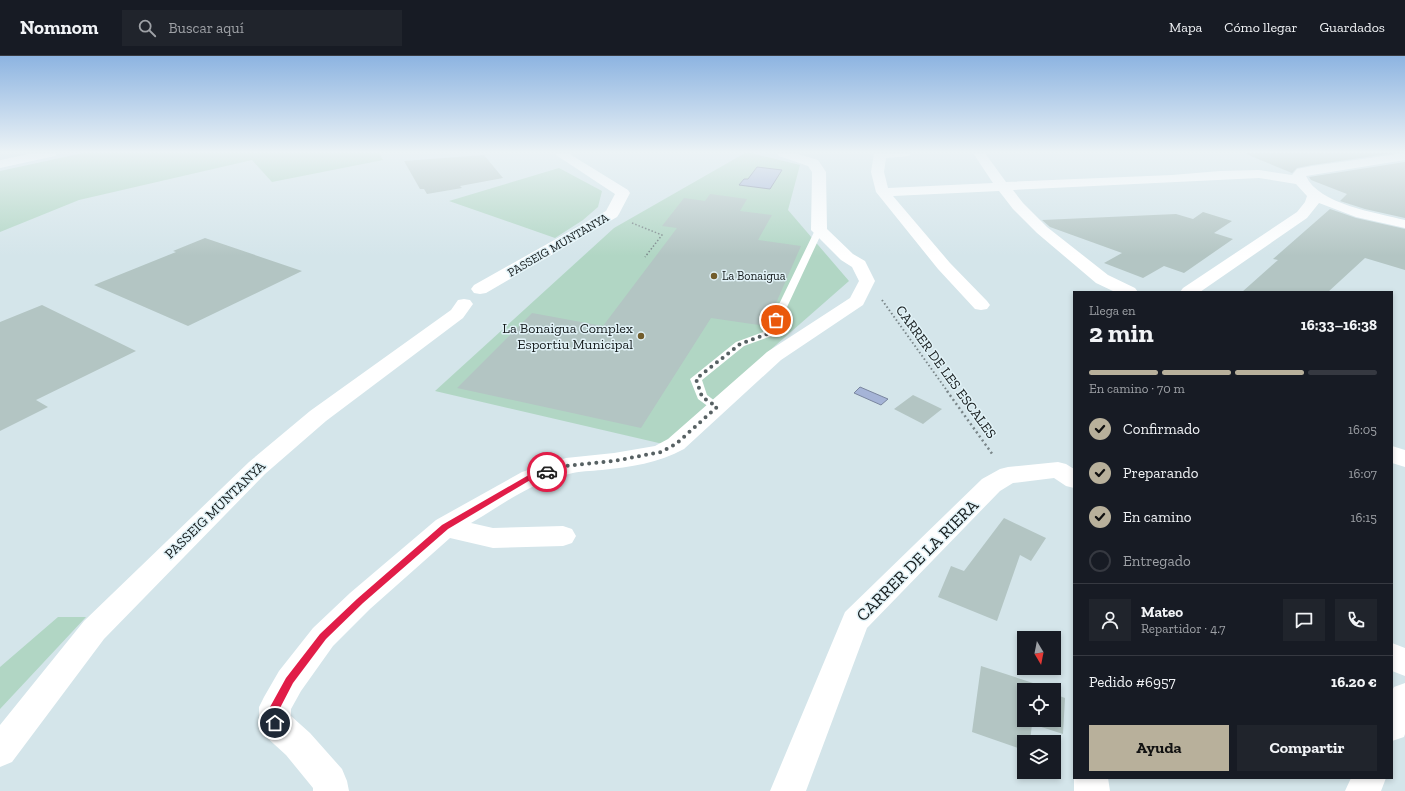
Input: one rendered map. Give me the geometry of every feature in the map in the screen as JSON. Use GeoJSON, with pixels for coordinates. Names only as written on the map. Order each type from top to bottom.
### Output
{"type":"FeatureCollection","features":[{"type":"Feature","properties":{"kind":"street","name":"PASSEIG MUNTANYA"},"geometry":{"type":"LineString","coordinates":[[0,751],[94,630],[257,468],[318,416],[456,314],[472,297],[612,214],[623,193],[614,187]]}},
{"type":"Feature","properties":{"kind":"street"},"geometry":{"type":"LineString","coordinates":[[331,791],[330,781],[298,744],[275,723],[275,707],[290,681],[323,637],[360,601],[445,527],[530,478],[566,466],[614,461],[661,452],[676,444],[774,356],[847,310],[857,301],[867,281],[859,264],[847,257],[819,230],[819,187]]}},
{"type":"Feature","properties":{"kind":"street"},"geometry":{"type":"LineString","coordinates":[[881,187],[883,192],[944,266],[981,305]]}},
{"type":"Feature","properties":{"kind":"street"},"geometry":{"type":"LineString","coordinates":[[883,192],[976,187]]}},
{"type":"Feature","properties":{"kind":"street"},"geometry":{"type":"LineString","coordinates":[[1003,187],[1018,206],[1037,225],[1071,254],[1102,279],[1127,291]]}},
{"type":"Feature","properties":{"kind":"street"},"geometry":{"type":"LineString","coordinates":[[1304,187],[1314,196],[1335,205],[1405,224]]}},
{"type":"Feature","properties":{"kind":"street"},"geometry":{"type":"LineString","coordinates":[[1189,291],[1302,215],[1312,203],[1314,196]]}},
{"type":"Feature","properties":{"kind":"street"},"geometry":{"type":"LineString","coordinates":[[1393,454],[1405,459]]}},
{"type":"Feature","properties":{"kind":"street"},"geometry":{"type":"LineString","coordinates":[[1008,475],[1058,470],[1073,479]]}},
{"type":"Feature","properties":{"kind":"street","name":"CARRER DE LA RIERA"},"geometry":{"type":"LineString","coordinates":[[788,791],[855,621],[991,485],[1008,475]]}},
{"type":"Feature","properties":{"kind":"street"},"geometry":{"type":"LineString","coordinates":[[445,527],[493,538],[563,536]]}},
{"type":"Feature","properties":{"kind":"street"},"geometry":{"type":"LineString","coordinates":[[1393,657],[1405,663]]}},
{"type":"Feature","properties":{"kind":"street"},"geometry":{"type":"LineString","coordinates":[[1393,724],[1405,696]]}},
{"type":"Feature","properties":{"kind":"street"},"geometry":{"type":"LineString","coordinates":[[1091,779],[1092,791]]}},
{"type":"Feature","properties":{"kind":"street"},"geometry":{"type":"LineString","coordinates":[[1363,791],[1369,779]]}},
{"type":"Feature","properties":{"kind":"lane"},"geometry":{"type":"LineString","coordinates":[[717,407],[702,397],[696,379],[740,344],[770,333],[819,230]]}},
{"type":"Feature","properties":{"kind":"path"},"geometry":{"type":"LineString","coordinates":[[629,222],[662,235],[645,257]]}},
{"type":"Feature","properties":{"kind":"path","name":"CARRER DE LES ESCALES"},"geometry":{"type":"LineString","coordinates":[[867,281],[1008,475]]}},
{"type":"Feature","properties":{"kind":"green space"},"geometry":{"type":"Polygon","coordinates":[[[0,187],[134,187],[79,200],[0,232],[0,187]]]}},
{"type":"Feature","properties":{"kind":"green space"},"geometry":{"type":"Polygon","coordinates":[[[495,187],[595,187],[602,191],[598,207],[583,220],[555,238],[449,201],[495,187]]]}},
{"type":"Feature","properties":{"kind":"green space","name":"La Bonaigua Complex Esportiu Municipal"},"geometry":{"type":"Polygon","coordinates":[[[685,187],[794,187],[788,210],[849,281],[663,444],[435,391],[614,228],[685,187]]]}},
{"type":"Feature","properties":{"kind":"green space"},"geometry":{"type":"Polygon","coordinates":[[[58,617],[86,617],[0,709],[0,667],[58,617]]]}},
{"type":"Feature","properties":{"kind":"water"},"geometry":{"type":"Polygon","coordinates":[[[757,187],[771,187],[770,189],[757,187]]]}},
{"type":"Feature","properties":{"kind":"water"},"geometry":{"type":"Polygon","coordinates":[[[860,387],[888,399],[881,405],[854,393],[860,387]]]}},
{"type":"Feature","properties":{"kind":"building"},"geometry":{"type":"Polygon","coordinates":[[[419,187],[462,188],[427,194],[424,189],[420,189],[419,187]]]}},
{"type":"Feature","properties":{"kind":"building"},"geometry":{"type":"Polygon","coordinates":[[[1330,187],[1405,187],[1405,218],[1365,209],[1340,201],[1347,194],[1330,187]]]}},
{"type":"Feature","properties":{"kind":"building"},"geometry":{"type":"Polygon","coordinates":[[[710,194],[747,199],[740,211],[772,215],[758,240],[801,246],[766,326],[711,318],[641,428],[457,388],[532,313],[603,326],[677,228],[662,226],[684,198],[705,201],[710,194]]]}},
{"type":"Feature","properties":{"kind":"building"},"geometry":{"type":"Polygon","coordinates":[[[1330,209],[1356,218],[1405,229],[1405,270],[1365,258],[1329,291],[1243,291],[1278,260],[1273,259],[1330,209]]]}},
{"type":"Feature","properties":{"kind":"building"},"geometry":{"type":"Polygon","coordinates":[[[1203,212],[1232,221],[1214,233],[1233,239],[1184,273],[1164,266],[1143,278],[1104,263],[1122,253],[1050,227],[1042,220],[1176,214],[1193,219],[1203,212]]]}},
{"type":"Feature","properties":{"kind":"building"},"geometry":{"type":"Polygon","coordinates":[[[205,238],[302,271],[188,326],[94,285],[176,252],[173,251],[205,238]]]}},
{"type":"Feature","properties":{"kind":"building"},"geometry":{"type":"Polygon","coordinates":[[[42,305],[136,351],[36,400],[48,407],[0,431],[0,322],[42,305]]]}},
{"type":"Feature","properties":{"kind":"building"},"geometry":{"type":"Polygon","coordinates":[[[913,395],[942,409],[923,424],[894,409],[913,395]]]}},
{"type":"Feature","properties":{"kind":"building"},"geometry":{"type":"Polygon","coordinates":[[[1004,518],[1046,538],[1031,561],[1020,555],[997,621],[938,597],[951,566],[964,571],[1004,518]]]}},
{"type":"Feature","properties":{"kind":"building"},"geometry":{"type":"Polygon","coordinates":[[[981,666],[1033,683],[1017,683],[1017,727],[1032,727],[1031,735],[1017,735],[1017,748],[972,732],[981,666]]]}},
{"type":"Feature","properties":{"kind":"building"},"geometry":{"type":"Polygon","coordinates":[[[1061,697],[1065,698],[1063,734],[1041,727],[1061,727],[1061,697]]]}},
{"type":"Feature","properties":{"kind":"way so far"},"geometry":{"type":"LineString","coordinates":[[547,472],[566,466],[614,461],[661,452],[676,444],[717,407],[702,397],[696,379],[740,344],[770,333],[776,320]]}},
{"type":"Feature","properties":{"kind":"place","name":"La Bonaigua"},"geometry":{"type":"Point","coordinates":[714,276]}},
{"type":"Feature","properties":{"kind":"place","name":"La Bonaigua Complex Esportiu Municipal"},"geometry":{"type":"Point","coordinates":[641,336]}},
{"type":"Feature","properties":{"kind":"route"},"geometry":{"type":"LineString","coordinates":[[275,723],[275,707],[290,681],[323,637],[360,601],[445,527],[530,478],[547,472]]}}]}
